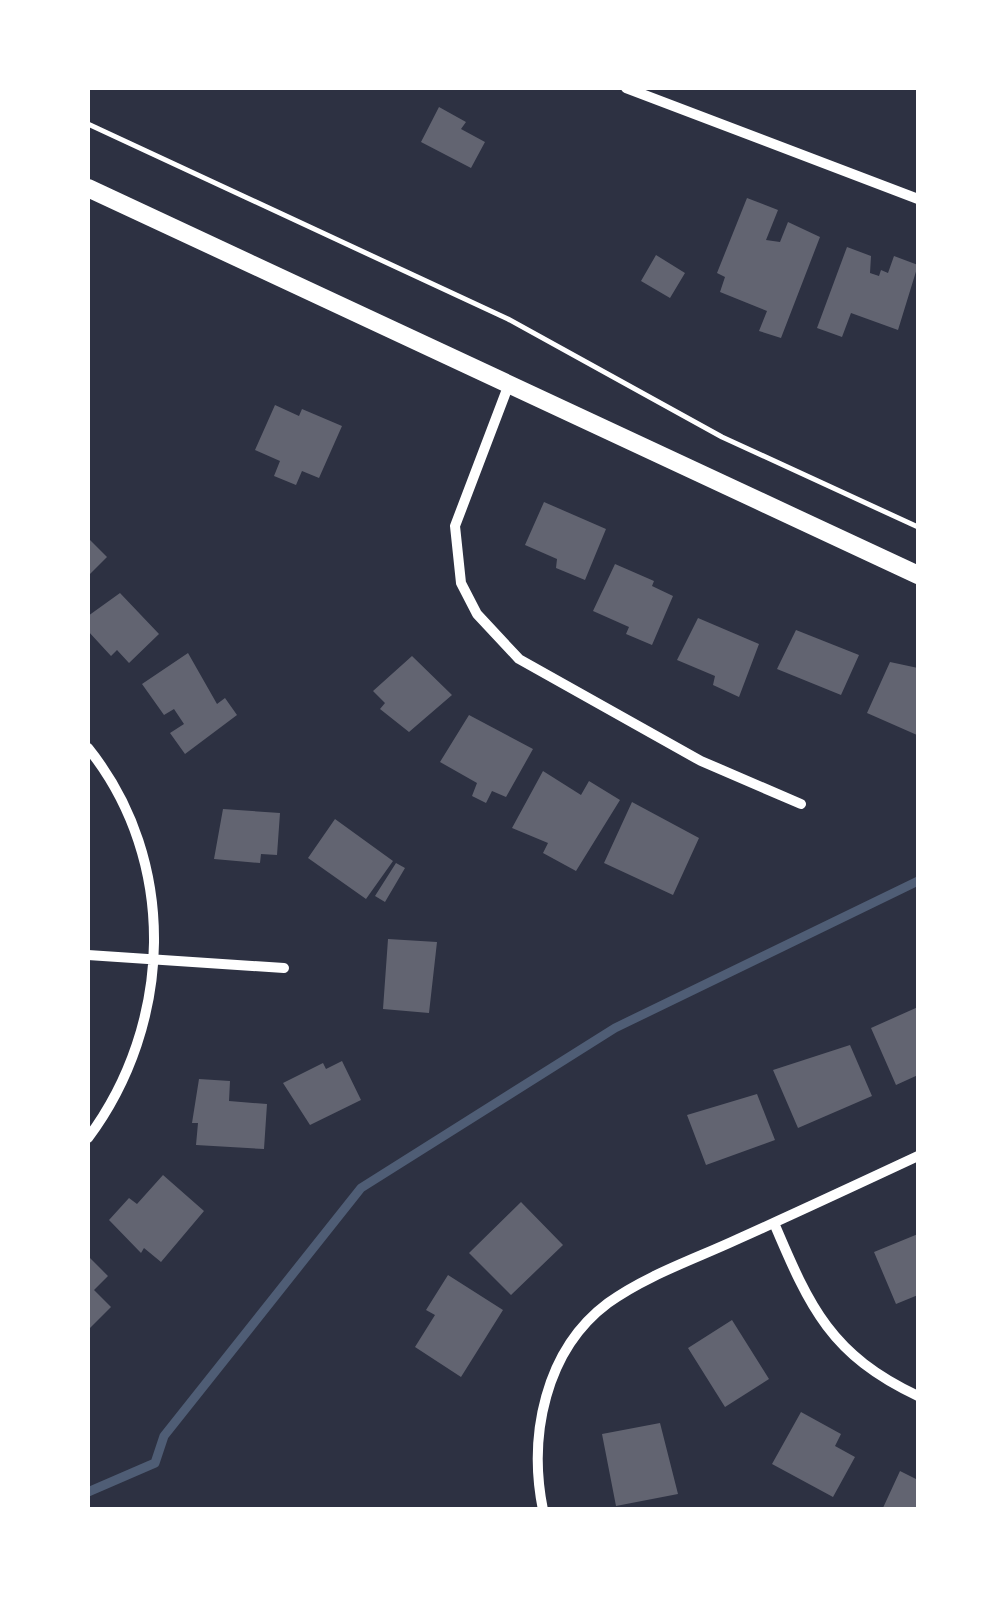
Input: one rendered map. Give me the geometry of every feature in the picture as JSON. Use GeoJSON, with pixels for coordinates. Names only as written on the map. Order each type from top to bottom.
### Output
{"type":"FeatureCollection","features":[{"type":"Feature","properties":{"kind":"street"},"geometry":{"type":"LineString","coordinates":[[626,88],[918,200]]}},
{"type":"Feature","properties":{"kind":"street"},"geometry":{"type":"LineString","coordinates":[[88,188],[918,575]]}},
{"type":"Feature","properties":{"kind":"street"},"geometry":{"type":"LineString","coordinates":[[510,384],[455,526],[461,584],[476,614],[519,659],[701,760],[802,804]]}},
{"type":"Feature","properties":{"kind":"street"},"geometry":{"type":"LineString","coordinates":[[88,748],[106,770],[132,823],[148,869],[156,917],[155,959],[141,1029],[121,1084],[88,1138]]}},
{"type":"Feature","properties":{"kind":"street"},"geometry":{"type":"LineString","coordinates":[[88,955],[284,968]]}},
{"type":"Feature","properties":{"kind":"street"},"geometry":{"type":"LineString","coordinates":[[544,1510],[536,1447],[541,1413],[566,1349],[586,1322],[633,1287],[918,1156]]}},
{"type":"Feature","properties":{"kind":"street"},"geometry":{"type":"LineString","coordinates":[[774,1223],[804,1294],[836,1342],[873,1372],[918,1396]]}},
{"type":"Feature","properties":{"kind":"path"},"geometry":{"type":"LineString","coordinates":[[88,124],[508,319],[722,437],[918,527]]}},
{"type":"Feature","properties":{"kind":"building"},"geometry":{"type":"Polygon","coordinates":[[[439,107],[466,122],[461,129],[485,142],[471,168],[421,142],[439,107]]]}},
{"type":"Feature","properties":{"kind":"building"},"geometry":{"type":"Polygon","coordinates":[[[747,198],[778,210],[766,240],[780,242],[788,222],[820,237],[781,338],[759,331],[767,311],[720,292],[725,277],[717,273],[747,198]]]}},
{"type":"Feature","properties":{"kind":"building"},"geometry":{"type":"Polygon","coordinates":[[[847,247],[871,256],[870,273],[879,276],[881,270],[888,273],[894,256],[918,265],[898,330],[851,313],[842,337],[817,328],[847,247]]]}},
{"type":"Feature","properties":{"kind":"building"},"geometry":{"type":"Polygon","coordinates":[[[656,255],[685,273],[670,298],[641,281],[656,255]]]}},
{"type":"Feature","properties":{"kind":"building"},"geometry":{"type":"Polygon","coordinates":[[[275,405],[299,416],[302,409],[342,426],[319,478],[302,471],[296,485],[274,476],[280,461],[255,450],[275,405]]]}},
{"type":"Feature","properties":{"kind":"building"},"geometry":{"type":"Polygon","coordinates":[[[544,502],[606,529],[585,580],[556,568],[557,559],[525,545],[544,502]]]}},
{"type":"Feature","properties":{"kind":"building"},"geometry":{"type":"Polygon","coordinates":[[[88,538],[107,557],[88,576],[88,538]]]}},
{"type":"Feature","properties":{"kind":"building"},"geometry":{"type":"Polygon","coordinates":[[[615,564],[654,581],[652,586],[673,596],[652,645],[626,634],[629,627],[593,611],[615,564]]]}},
{"type":"Feature","properties":{"kind":"building"},"geometry":{"type":"Polygon","coordinates":[[[120,593],[159,634],[129,663],[117,650],[111,656],[88,631],[88,616],[120,593]]]}},
{"type":"Feature","properties":{"kind":"building"},"geometry":{"type":"Polygon","coordinates":[[[698,618],[759,644],[739,697],[713,685],[715,676],[677,660],[698,618]]]}},
{"type":"Feature","properties":{"kind":"building"},"geometry":{"type":"Polygon","coordinates":[[[796,630],[859,655],[841,695],[777,669],[796,630]]]}},
{"type":"Feature","properties":{"kind":"building"},"geometry":{"type":"Polygon","coordinates":[[[188,653],[217,704],[225,698],[237,715],[185,754],[170,733],[184,724],[174,709],[164,715],[142,684],[188,653]]]}},
{"type":"Feature","properties":{"kind":"building"},"geometry":{"type":"Polygon","coordinates":[[[412,656],[452,695],[409,732],[380,709],[385,703],[373,691],[412,656]]]}},
{"type":"Feature","properties":{"kind":"building"},"geometry":{"type":"Polygon","coordinates":[[[890,662],[918,668],[917,735],[867,713],[890,662]]]}},
{"type":"Feature","properties":{"kind":"building"},"geometry":{"type":"Polygon","coordinates":[[[469,715],[533,749],[506,797],[492,791],[486,803],[472,796],[477,783],[440,762],[469,715]]]}},
{"type":"Feature","properties":{"kind":"building"},"geometry":{"type":"Polygon","coordinates":[[[543,771],[581,795],[589,781],[620,800],[576,871],[543,853],[548,843],[512,828],[543,771]]]}},
{"type":"Feature","properties":{"kind":"building"},"geometry":{"type":"Polygon","coordinates":[[[632,802],[699,838],[673,895],[604,863],[632,802]]]}},
{"type":"Feature","properties":{"kind":"building"},"geometry":{"type":"Polygon","coordinates":[[[223,809],[280,813],[277,855],[261,854],[260,863],[214,859],[223,809]]]}},
{"type":"Feature","properties":{"kind":"building"},"geometry":{"type":"Polygon","coordinates":[[[335,819],[393,861],[366,899],[308,858],[335,819]]]}},
{"type":"Feature","properties":{"kind":"building"},"geometry":{"type":"Polygon","coordinates":[[[396,863],[405,868],[385,902],[375,896],[396,863]]]}},
{"type":"Feature","properties":{"kind":"building"},"geometry":{"type":"Polygon","coordinates":[[[388,939],[437,942],[429,1013],[383,1009],[388,939]]]}},
{"type":"Feature","properties":{"kind":"building"},"geometry":{"type":"Polygon","coordinates":[[[918,1007],[918,1075],[896,1085],[871,1028],[918,1007]]]}},
{"type":"Feature","properties":{"kind":"building"},"geometry":{"type":"Polygon","coordinates":[[[850,1045],[872,1096],[798,1128],[773,1070],[850,1045]]]}},
{"type":"Feature","properties":{"kind":"building"},"geometry":{"type":"Polygon","coordinates":[[[342,1061],[361,1100],[310,1125],[283,1083],[323,1063],[326,1069],[342,1061]]]}},
{"type":"Feature","properties":{"kind":"building"},"geometry":{"type":"Polygon","coordinates":[[[199,1079],[230,1081],[229,1101],[267,1104],[264,1149],[196,1145],[198,1123],[192,1123],[199,1079]]]}},
{"type":"Feature","properties":{"kind":"building"},"geometry":{"type":"Polygon","coordinates":[[[757,1094],[775,1140],[706,1165],[687,1115],[757,1094]]]}},
{"type":"Feature","properties":{"kind":"building"},"geometry":{"type":"Polygon","coordinates":[[[163,1175],[204,1211],[161,1262],[144,1248],[141,1253],[109,1220],[129,1198],[137,1204],[163,1175]]]}},
{"type":"Feature","properties":{"kind":"building"},"geometry":{"type":"Polygon","coordinates":[[[521,1202],[563,1245],[511,1295],[469,1253],[521,1202]]]}},
{"type":"Feature","properties":{"kind":"building"},"geometry":{"type":"Polygon","coordinates":[[[918,1234],[918,1295],[896,1304],[874,1252],[918,1234]]]}},
{"type":"Feature","properties":{"kind":"building"},"geometry":{"type":"Polygon","coordinates":[[[88,1256],[108,1276],[94,1290],[111,1307],[88,1330],[88,1256]]]}},
{"type":"Feature","properties":{"kind":"building"},"geometry":{"type":"Polygon","coordinates":[[[448,1275],[503,1310],[461,1377],[415,1347],[435,1315],[426,1310],[448,1275]]]}},
{"type":"Feature","properties":{"kind":"building"},"geometry":{"type":"Polygon","coordinates":[[[732,1320],[769,1379],[725,1407],[688,1348],[732,1320]]]}},
{"type":"Feature","properties":{"kind":"building"},"geometry":{"type":"Polygon","coordinates":[[[801,1412],[841,1434],[835,1446],[855,1457],[833,1497],[772,1464],[801,1412]]]}},
{"type":"Feature","properties":{"kind":"building"},"geometry":{"type":"Polygon","coordinates":[[[660,1423],[678,1494],[616,1506],[602,1434],[660,1423]]]}},
{"type":"Feature","properties":{"kind":"building"},"geometry":{"type":"Polygon","coordinates":[[[900,1471],[918,1480],[918,1510],[882,1510],[900,1471]]]}},
{"type":"Feature","properties":{"kind":"waterway"},"geometry":{"type":"LineString","coordinates":[[88,1492],[155,1463],[164,1436],[361,1188],[615,1028],[918,881]]}}]}
